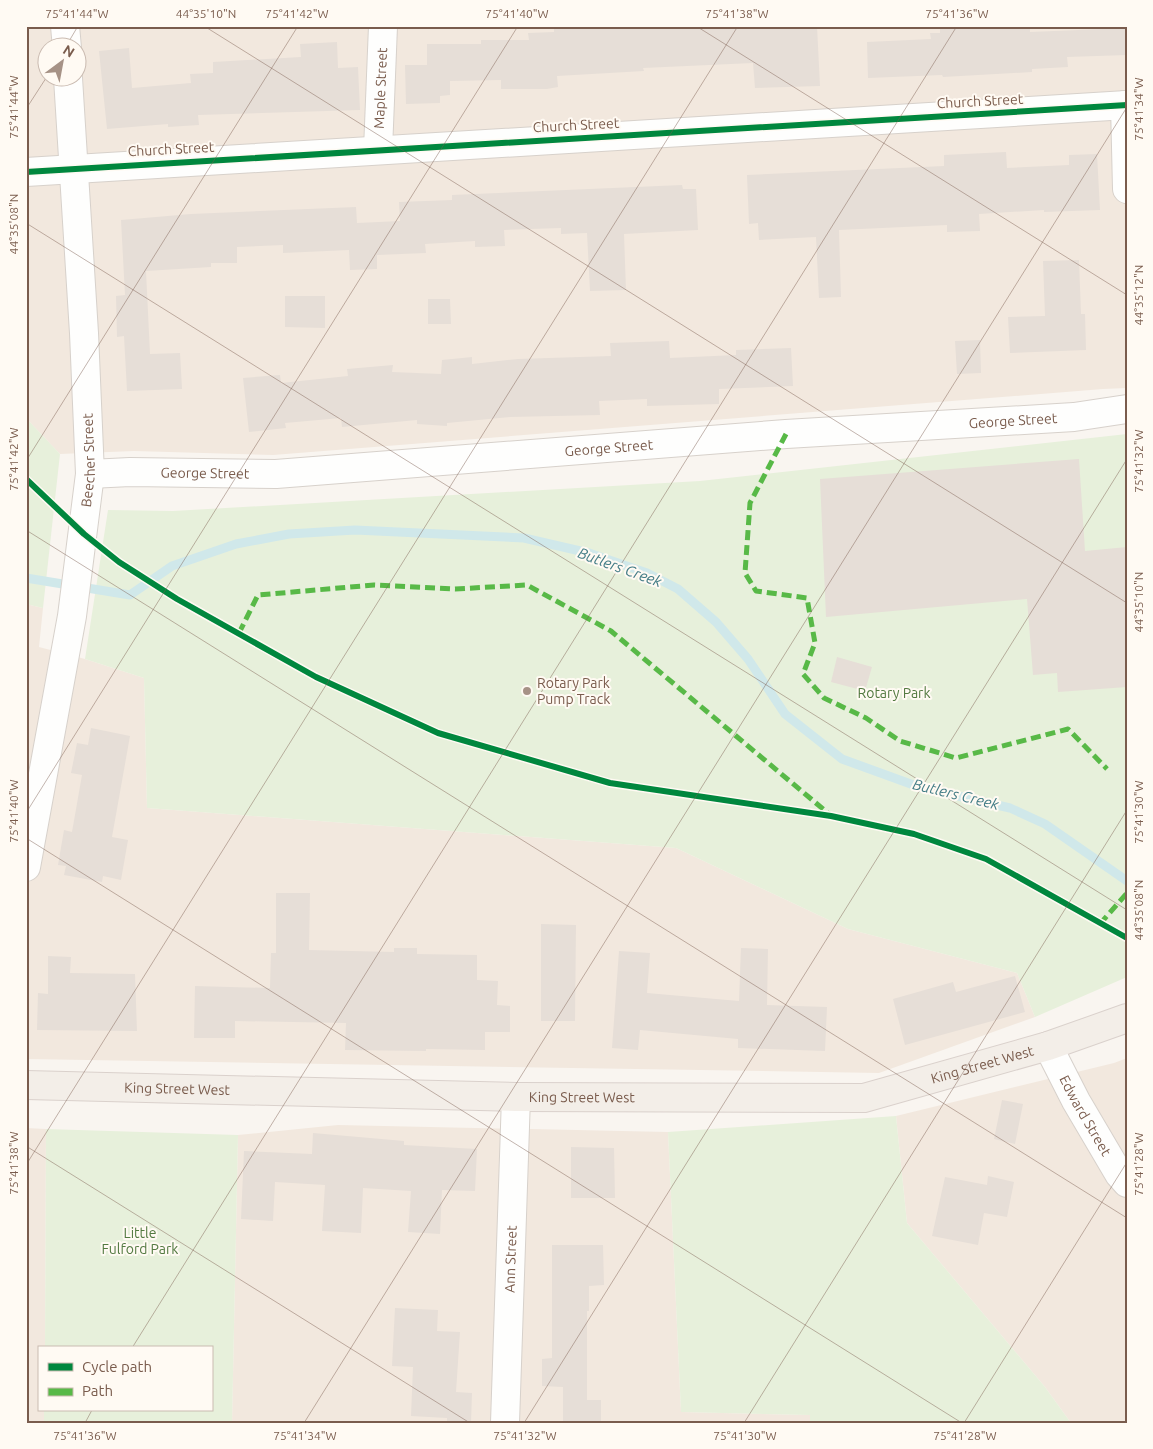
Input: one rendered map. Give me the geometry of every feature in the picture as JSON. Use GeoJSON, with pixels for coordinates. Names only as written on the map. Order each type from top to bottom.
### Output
{"type":"FeatureCollection","features":[{"type":"Feature","properties":{"kind":"main road","name":"King Street West"},"geometry":{"type":"LineString","coordinates":[[26,1085],[516,1097],[864,1098],[1048,1046],[1127,1018]]}},
{"type":"Feature","properties":{"kind":"street","name":"Maple Street"},"geometry":{"type":"LineString","coordinates":[[378,150],[383,26]]}},
{"type":"Feature","properties":{"kind":"street","name":"Beecher Street"},"geometry":{"type":"LineString","coordinates":[[26,867],[81,562],[90,474],[84,332],[69,88]]}},
{"type":"Feature","properties":{"kind":"street","name":"Church Street"},"geometry":{"type":"LineString","coordinates":[[26,172],[1126,105]]}},
{"type":"Feature","properties":{"kind":"street"},"geometry":{"type":"LineString","coordinates":[[1126,105],[1127,189]]}},
{"type":"Feature","properties":{"kind":"street","name":"George Street"},"geometry":{"type":"LineString","coordinates":[[90,474],[130,472],[276,474],[786,434],[1074,417],[1127,409]]}},
{"type":"Feature","properties":{"kind":"street","name":"Edward Street"},"geometry":{"type":"LineString","coordinates":[[1048,1046],[1076,1101],[1119,1174],[1127,1183]]}},
{"type":"Feature","properties":{"kind":"street","name":"Ann Street"},"geometry":{"type":"LineString","coordinates":[[505,1423],[516,1097]]}},
{"type":"Feature","properties":{"kind":"shaded area"},"geometry":{"type":"Polygon","coordinates":[[[26,26],[1127,26],[1127,388],[273,455],[134,451],[60,454],[26,418],[26,26]]]}},
{"type":"Feature","properties":{"kind":"shaded area"},"geometry":{"type":"Polygon","coordinates":[[[26,604],[43,608],[39,647],[85,659],[144,678],[147,808],[676,848],[848,929],[1017,973],[1035,1017],[879,1073],[26,1059],[26,604]]]}},
{"type":"Feature","properties":{"kind":"shaded area"},"geometry":{"type":"Polygon","coordinates":[[[1127,1058],[1127,1423],[1071,1423],[1045,1387],[907,1223],[896,1116],[1114,1063],[1127,1058]]]}},
{"type":"Feature","properties":{"kind":"shaded area"},"geometry":{"type":"Polygon","coordinates":[[[338,1125],[668,1132],[681,1412],[810,1415],[810,1423],[232,1423],[238,1135],[338,1125]]]}},
{"type":"Feature","properties":{"kind":"shaded area"},"geometry":{"type":"Polygon","coordinates":[[[26,1128],[46,1129],[45,1346],[38,1346],[38,1412],[44,1412],[44,1423],[26,1423],[26,1128]]]}},
{"type":"Feature","properties":{"kind":"green space"},"geometry":{"type":"Polygon","coordinates":[[[26,418],[60,454],[43,608],[26,604],[26,418]]]}},
{"type":"Feature","properties":{"kind":"green space","name":"Rotary Park"},"geometry":{"type":"Polygon","coordinates":[[[1127,434],[1127,977],[1035,1017],[1017,973],[848,929],[676,848],[147,808],[144,678],[85,659],[108,510],[173,511],[700,481],[1127,434]]]}},
{"type":"Feature","properties":{"kind":"green space"},"geometry":{"type":"Polygon","coordinates":[[[896,1116],[907,1223],[1045,1387],[1071,1423],[810,1423],[810,1415],[681,1412],[668,1132],[896,1116]]]}},
{"type":"Feature","properties":{"kind":"green space","name":"Little Fulford Park"},"geometry":{"type":"Polygon","coordinates":[[[46,1129],[238,1135],[232,1423],[44,1423],[44,1412],[212,1412],[212,1346],[45,1346],[46,1129]]]}},
{"type":"Feature","properties":{"kind":"building"},"geometry":{"type":"Polygon","coordinates":[[[554,26],[718,26],[718,29],[817,26],[820,86],[755,88],[753,63],[643,68],[644,71],[557,76],[558,87],[547,89],[501,89],[501,80],[450,81],[450,95],[440,96],[440,103],[406,104],[405,65],[427,65],[427,44],[481,44],[481,40],[529,40],[528,33],[554,32],[554,26]]]}},
{"type":"Feature","properties":{"kind":"building"},"geometry":{"type":"Polygon","coordinates":[[[940,26],[1030,26],[1030,32],[1127,28],[1127,55],[1067,57],[1068,67],[1032,69],[1032,72],[943,77],[942,75],[868,78],[867,42],[931,39],[930,33],[940,33],[940,26]]]}},
{"type":"Feature","properties":{"kind":"building"},"geometry":{"type":"Polygon","coordinates":[[[337,42],[338,68],[358,67],[360,110],[198,115],[199,125],[168,127],[168,124],[107,129],[99,51],[129,48],[132,88],[191,83],[190,74],[213,73],[213,62],[301,57],[300,44],[337,42]]]}},
{"type":"Feature","properties":{"kind":"building"},"geometry":{"type":"Polygon","coordinates":[[[1006,152],[1007,168],[1069,165],[1069,155],[1097,154],[1100,210],[1044,212],[1044,210],[979,214],[980,231],[947,232],[947,225],[839,230],[841,297],[819,298],[816,237],[759,240],[758,223],[749,224],[747,175],[944,166],[944,155],[1006,152]]]}},
{"type":"Feature","properties":{"kind":"building"},"geometry":{"type":"Polygon","coordinates":[[[682,185],[683,189],[696,189],[698,230],[624,234],[626,290],[590,291],[587,233],[561,234],[561,228],[504,230],[505,246],[475,247],[475,241],[425,244],[426,253],[377,255],[377,269],[350,270],[349,250],[283,253],[283,245],[237,247],[237,263],[211,263],[211,267],[146,271],[150,354],[180,353],[182,389],[127,391],[124,336],[117,337],[116,296],[125,295],[121,220],[191,214],[356,207],[357,223],[400,221],[399,202],[452,200],[452,195],[682,185]]]}},
{"type":"Feature","properties":{"kind":"building"},"geometry":{"type":"Polygon","coordinates":[[[1079,260],[1081,314],[1085,314],[1086,350],[1010,353],[1008,317],[1045,316],[1043,261],[1079,260]]]}},
{"type":"Feature","properties":{"kind":"building"},"geometry":{"type":"Polygon","coordinates":[[[285,296],[325,296],[325,328],[285,327],[285,296]]]}},
{"type":"Feature","properties":{"kind":"building"},"geometry":{"type":"Polygon","coordinates":[[[428,299],[450,299],[451,324],[428,324],[428,299]]]}},
{"type":"Feature","properties":{"kind":"building"},"geometry":{"type":"Polygon","coordinates":[[[980,340],[981,373],[957,374],[955,341],[980,340]]]}},
{"type":"Feature","properties":{"kind":"building"},"geometry":{"type":"Polygon","coordinates":[[[669,341],[670,358],[736,355],[736,350],[791,348],[793,386],[719,389],[719,404],[647,406],[647,399],[599,401],[600,415],[510,417],[447,423],[447,426],[417,424],[417,420],[342,427],[341,418],[285,423],[286,428],[249,432],[243,378],[280,375],[281,383],[348,376],[347,369],[393,365],[392,372],[441,374],[442,360],[472,357],[472,364],[518,359],[611,356],[610,343],[669,341]]]}},
{"type":"Feature","properties":{"kind":"building"},"geometry":{"type":"Polygon","coordinates":[[[1079,459],[1085,551],[1127,547],[1127,687],[1058,692],[1057,673],[1033,675],[1027,599],[826,617],[820,479],[1079,459]]]}},
{"type":"Feature","properties":{"kind":"building"},"geometry":{"type":"Polygon","coordinates":[[[837,657],[872,667],[865,691],[831,682],[837,657]]]}},
{"type":"Feature","properties":{"kind":"building"},"geometry":{"type":"Polygon","coordinates":[[[91,728],[130,736],[112,837],[128,840],[121,880],[103,876],[102,882],[64,875],[66,866],[58,865],[64,830],[72,832],[82,775],[71,773],[77,743],[88,745],[91,728]]]}},
{"type":"Feature","properties":{"kind":"building"},"geometry":{"type":"Polygon","coordinates":[[[276,893],[310,893],[309,950],[394,952],[394,948],[417,948],[417,954],[477,955],[477,980],[498,981],[497,1005],[510,1006],[510,1032],[485,1032],[485,1050],[345,1050],[346,1023],[235,1021],[235,1038],[194,1038],[195,986],[270,988],[271,953],[276,953],[276,893]]]}},
{"type":"Feature","properties":{"kind":"building"},"geometry":{"type":"Polygon","coordinates":[[[541,924],[576,925],[575,1021],[541,1021],[541,924]]]}},
{"type":"Feature","properties":{"kind":"building"},"geometry":{"type":"Polygon","coordinates":[[[741,948],[768,949],[767,1005],[827,1007],[825,1051],[738,1048],[738,1039],[640,1030],[638,1050],[612,1048],[619,951],[650,953],[647,993],[739,1001],[741,948]]]}},
{"type":"Feature","properties":{"kind":"building"},"geometry":{"type":"Polygon","coordinates":[[[48,956],[71,957],[70,973],[135,974],[137,1031],[37,1030],[38,993],[48,994],[48,956]]]}},
{"type":"Feature","properties":{"kind":"building"},"geometry":{"type":"Polygon","coordinates":[[[1015,976],[1025,1012],[905,1045],[893,999],[953,982],[956,992],[1015,976]]]}},
{"type":"Feature","properties":{"kind":"building"},"geometry":{"type":"Polygon","coordinates":[[[1002,1100],[1023,1104],[1015,1144],[994,1139],[1002,1100]]]}},
{"type":"Feature","properties":{"kind":"building"},"geometry":{"type":"Polygon","coordinates":[[[313,1133],[404,1141],[404,1145],[477,1149],[475,1191],[442,1190],[440,1234],[408,1232],[411,1191],[363,1188],[361,1233],[322,1231],[325,1185],[275,1182],[273,1221],[241,1219],[244,1151],[312,1154],[313,1133]]]}},
{"type":"Feature","properties":{"kind":"building"},"geometry":{"type":"Polygon","coordinates":[[[571,1147],[614,1148],[615,1198],[571,1198],[571,1147]]]}},
{"type":"Feature","properties":{"kind":"building"},"geometry":{"type":"Polygon","coordinates":[[[988,1176],[1014,1182],[1007,1217],[984,1213],[978,1245],[932,1236],[945,1177],[987,1185],[988,1176]]]}},
{"type":"Feature","properties":{"kind":"building"},"geometry":{"type":"Polygon","coordinates":[[[552,1245],[603,1245],[604,1285],[589,1286],[589,1311],[587,1311],[587,1400],[601,1400],[601,1423],[563,1423],[563,1387],[542,1386],[542,1359],[552,1358],[552,1245]]]}},
{"type":"Feature","properties":{"kind":"building"},"geometry":{"type":"Polygon","coordinates":[[[395,1308],[438,1310],[437,1331],[460,1332],[456,1392],[472,1393],[471,1423],[447,1423],[447,1418],[411,1416],[413,1367],[392,1366],[395,1308]]]}},
{"type":"Feature","properties":{"kind":"waterway","name":"Butlers Creek"},"geometry":{"type":"LineString","coordinates":[[26,578],[130,595],[172,566],[236,544],[289,534],[355,530],[524,538],[589,553],[647,573],[678,589],[716,622],[748,659],[785,714],[842,759],[919,787],[1010,808],[1045,824],[1127,881]]}},
{"type":"Feature","properties":{"kind":"marked path"},"geometry":{"type":"LineString","coordinates":[[786,434],[750,503],[745,573],[756,591],[807,598],[815,643],[803,674],[824,698],[866,718],[900,741],[956,758],[1068,729],[1107,769]]}},
{"type":"Feature","properties":{"kind":"marked path"},"geometry":{"type":"LineString","coordinates":[[239,633],[258,595],[374,585],[455,589],[527,585],[611,631],[829,814]]}},
{"type":"Feature","properties":{"kind":"marked path"},"geometry":{"type":"LineString","coordinates":[[1100,924],[1127,893]]}},
{"type":"Feature","properties":{"kind":"cycle path"},"geometry":{"type":"LineString","coordinates":[[26,172],[1127,105]]}},
{"type":"Feature","properties":{"kind":"cycle path"},"geometry":{"type":"LineString","coordinates":[[26,479],[84,534],[119,562],[177,599],[316,677],[438,733],[610,783],[831,816],[914,834],[986,859],[1127,938]]}},
{"type":"Feature","properties":{"kind":"place","name":"Rotary Park Pump Track"},"geometry":{"type":"Point","coordinates":[527,691]}}]}
